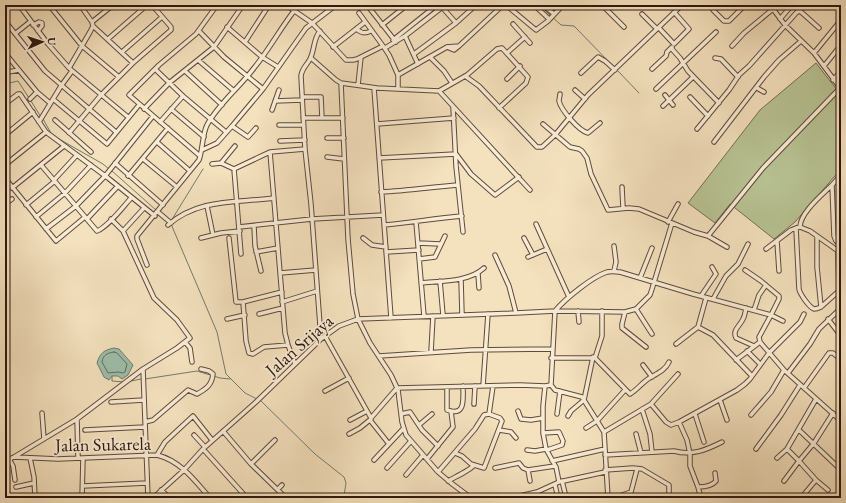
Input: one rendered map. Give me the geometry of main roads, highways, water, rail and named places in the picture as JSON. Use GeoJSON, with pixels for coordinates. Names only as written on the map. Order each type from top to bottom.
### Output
{"type":"FeatureCollection","features":[{"type":"Feature","properties":{"kind":"water"},"geometry":{"type":"Polygon","coordinates":[[[114,348],[119,349],[133,365],[128,375],[122,379],[118,376],[112,376],[109,380],[104,377],[97,363],[103,352],[114,348]]]}},
{"type":"Feature","properties":{"kind":"waterway"},"geometry":{"type":"LineString","coordinates":[[539,5],[561,25],[574,26],[611,64]]}},
{"type":"Feature","properties":{"kind":"waterway"},"geometry":{"type":"LineString","coordinates":[[617,70],[639,93]]}},
{"type":"Feature","properties":{"kind":"waterway"},"geometry":{"type":"LineString","coordinates":[[5,84],[18,81],[29,98]]}},
{"type":"Feature","properties":{"kind":"waterway"},"geometry":{"type":"LineString","coordinates":[[31,101],[41,117]]}},
{"type":"Feature","properties":{"kind":"waterway"},"geometry":{"type":"LineString","coordinates":[[43,119],[52,135],[103,164],[109,169]]}},
{"type":"Feature","properties":{"kind":"waterway"},"geometry":{"type":"LineString","coordinates":[[171,221],[203,169]]}},
{"type":"Feature","properties":{"kind":"waterway"},"geometry":{"type":"LineString","coordinates":[[112,171],[156,210]]}},
{"type":"Feature","properties":{"kind":"waterway"},"geometry":{"type":"LineString","coordinates":[[171,224],[217,332],[226,374],[245,393],[257,399]]}},
{"type":"Feature","properties":{"kind":"waterway"},"geometry":{"type":"LineString","coordinates":[[145,379],[197,371],[220,378],[230,379]]}},
{"type":"Feature","properties":{"kind":"waterway"},"geometry":{"type":"LineString","coordinates":[[112,376],[112,381],[124,382]]}},
{"type":"Feature","properties":{"kind":"waterway"},"geometry":{"type":"LineString","coordinates":[[131,381],[141,379]]}},
{"type":"Feature","properties":{"kind":"waterway"},"geometry":{"type":"LineString","coordinates":[[260,400],[315,454],[344,477],[346,483],[344,496],[347,498]]}}]}
